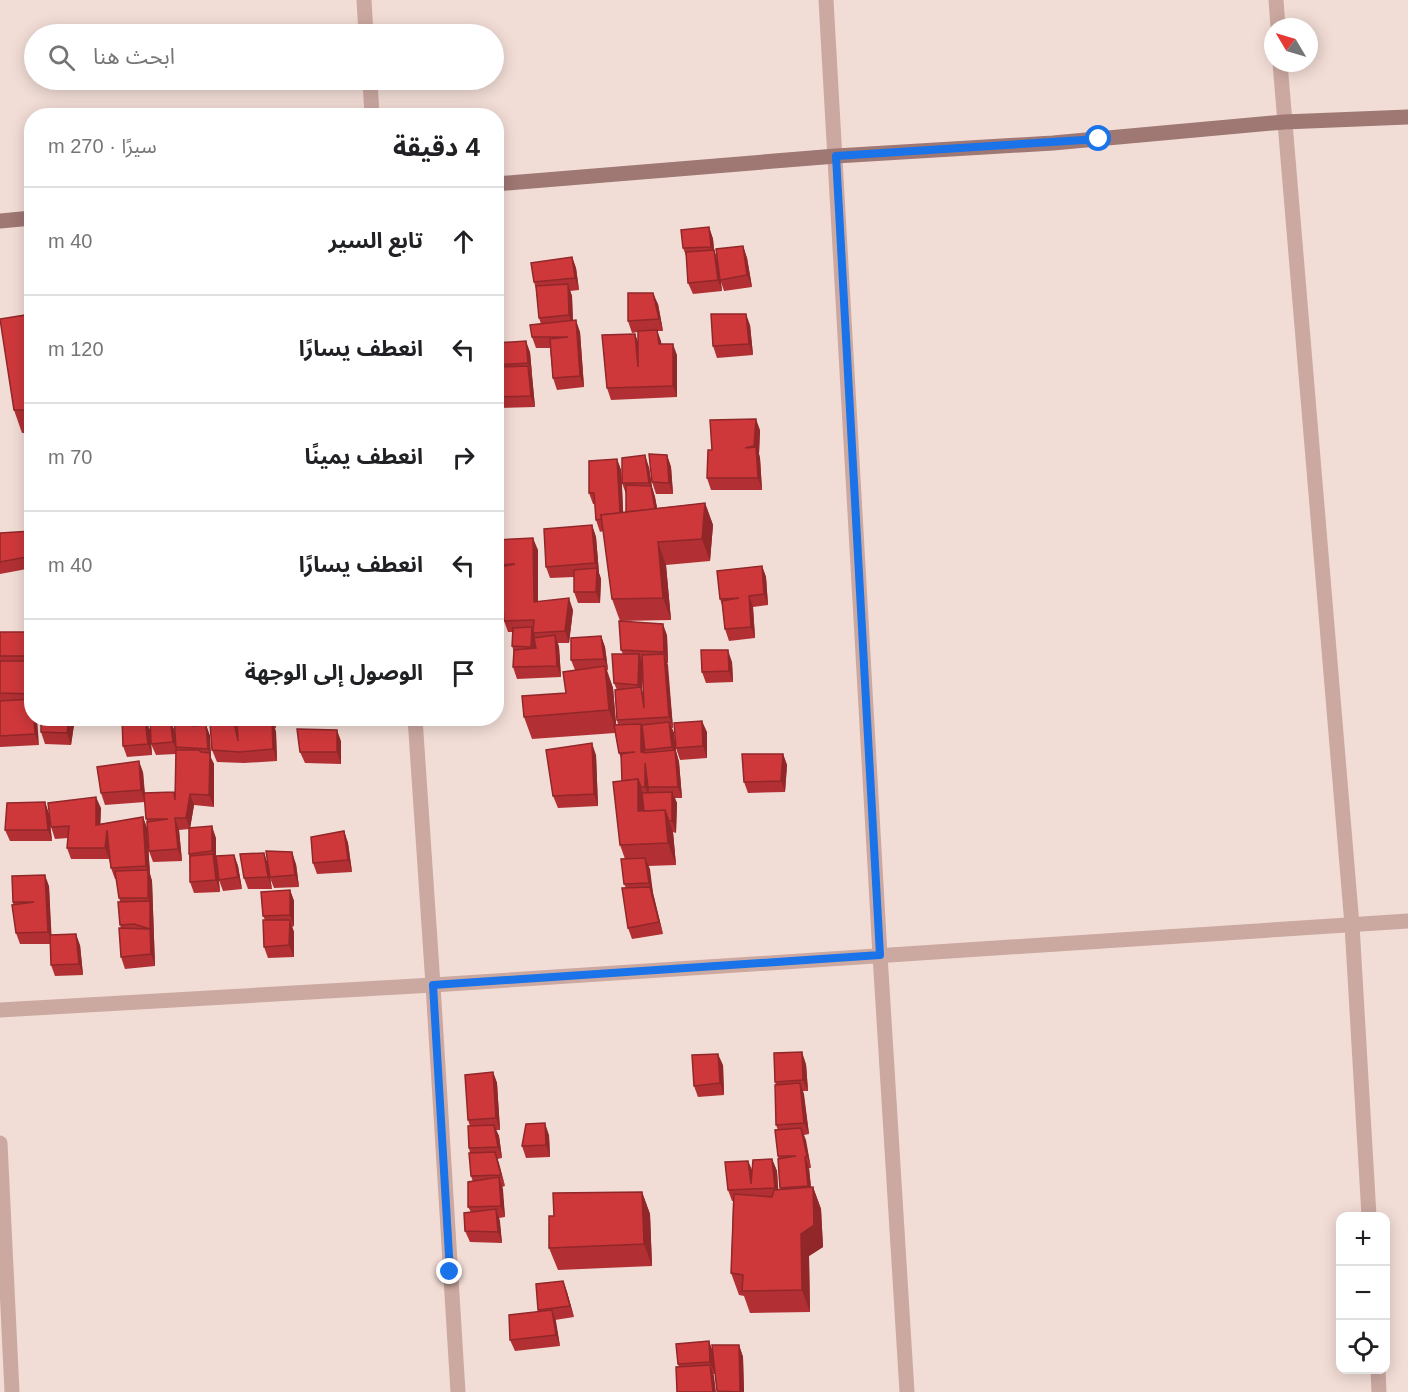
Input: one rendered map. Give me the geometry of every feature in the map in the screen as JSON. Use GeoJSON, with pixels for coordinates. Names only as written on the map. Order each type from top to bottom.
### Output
{"type":"FeatureCollection","features":[{"type":"Feature","properties":{"kind":"street"},"geometry":{"type":"LineString","coordinates":[[364,0],[365,24]]}},
{"type":"Feature","properties":{"kind":"street"},"geometry":{"type":"LineString","coordinates":[[826,0],[907,1392]]}},
{"type":"Feature","properties":{"kind":"street"},"geometry":{"type":"LineString","coordinates":[[1276,0],[1277,18]]}},
{"type":"Feature","properties":{"kind":"street"},"geometry":{"type":"LineString","coordinates":[[1281,72],[1352,925],[1369,1212]]}},
{"type":"Feature","properties":{"kind":"street"},"geometry":{"type":"LineString","coordinates":[[370,90],[371,108]]}},
{"type":"Feature","properties":{"kind":"street"},"geometry":{"type":"LineString","coordinates":[[504,183],[836,156],[1053,143],[1284,122],[1408,117]]}},
{"type":"Feature","properties":{"kind":"street"},"geometry":{"type":"LineString","coordinates":[[0,221],[24,219]]}},
{"type":"Feature","properties":{"kind":"street"},"geometry":{"type":"LineString","coordinates":[[416,726],[458,1392]]}},
{"type":"Feature","properties":{"kind":"street"},"geometry":{"type":"LineString","coordinates":[[0,1010],[433,985],[1408,921]]}},
{"type":"Feature","properties":{"kind":"street"},"geometry":{"type":"LineString","coordinates":[[0,1143],[12,1392]]}},
{"type":"Feature","properties":{"kind":"street"},"geometry":{"type":"LineString","coordinates":[[1378,1374],[1379,1392]]}},
{"type":"Feature","properties":{"kind":"building"},"geometry":{"type":"Polygon","coordinates":[[[709,227],[711,247],[683,248],[681,230],[709,227]]]}},
{"type":"Feature","properties":{"kind":"building"},"geometry":{"type":"Polygon","coordinates":[[[743,246],[747,275],[720,280],[716,249],[743,246]]]}},
{"type":"Feature","properties":{"kind":"building"},"geometry":{"type":"Polygon","coordinates":[[[714,250],[718,280],[688,283],[686,252],[714,250]]]}},
{"type":"Feature","properties":{"kind":"building"},"geometry":{"type":"Polygon","coordinates":[[[572,257],[575,278],[534,282],[531,263],[572,257]]]}},
{"type":"Feature","properties":{"kind":"building"},"geometry":{"type":"Polygon","coordinates":[[[568,284],[569,315],[539,318],[536,286],[568,284]]]}},
{"type":"Feature","properties":{"kind":"building"},"geometry":{"type":"Polygon","coordinates":[[[628,293],[653,293],[659,319],[628,321],[628,293]]]}},
{"type":"Feature","properties":{"kind":"building"},"geometry":{"type":"Polygon","coordinates":[[[711,314],[746,314],[749,344],[713,346],[711,314]]]}},
{"type":"Feature","properties":{"kind":"building"},"geometry":{"type":"Polygon","coordinates":[[[24,315],[24,410],[14,410],[0,319],[24,315]]]}},
{"type":"Feature","properties":{"kind":"building"},"geometry":{"type":"Polygon","coordinates":[[[576,320],[580,376],[553,378],[550,339],[568,337],[532,337],[530,325],[576,320]]]}},
{"type":"Feature","properties":{"kind":"building"},"geometry":{"type":"Polygon","coordinates":[[[657,330],[659,344],[673,344],[673,386],[607,388],[602,335],[635,334],[638,367],[638,331],[657,330]]]}},
{"type":"Feature","properties":{"kind":"building"},"geometry":{"type":"Polygon","coordinates":[[[526,341],[528,363],[504,364],[504,342],[526,341]]]}},
{"type":"Feature","properties":{"kind":"building"},"geometry":{"type":"Polygon","coordinates":[[[528,366],[531,396],[504,397],[504,367],[528,366]]]}},
{"type":"Feature","properties":{"kind":"building"},"geometry":{"type":"Polygon","coordinates":[[[756,419],[754,446],[745,448],[756,447],[758,478],[707,478],[708,450],[712,450],[710,420],[756,419]]]}},
{"type":"Feature","properties":{"kind":"building"},"geometry":{"type":"Polygon","coordinates":[[[649,454],[667,455],[669,483],[652,482],[649,454]]]}},
{"type":"Feature","properties":{"kind":"building"},"geometry":{"type":"Polygon","coordinates":[[[645,455],[649,483],[622,483],[622,458],[645,455]]]}},
{"type":"Feature","properties":{"kind":"building"},"geometry":{"type":"Polygon","coordinates":[[[617,459],[620,513],[601,515],[602,519],[596,520],[594,493],[589,493],[589,461],[617,459]]]}},
{"type":"Feature","properties":{"kind":"building"},"geometry":{"type":"Polygon","coordinates":[[[626,485],[651,486],[655,509],[626,512],[626,485]]]}},
{"type":"Feature","properties":{"kind":"building"},"geometry":{"type":"Polygon","coordinates":[[[705,503],[702,539],[658,542],[663,598],[612,599],[601,515],[705,503]]]}},
{"type":"Feature","properties":{"kind":"building"},"geometry":{"type":"Polygon","coordinates":[[[592,525],[595,563],[546,567],[544,529],[592,525]]]}},
{"type":"Feature","properties":{"kind":"building"},"geometry":{"type":"Polygon","coordinates":[[[24,532],[24,558],[0,562],[0,533],[24,532]]]}},
{"type":"Feature","properties":{"kind":"building"},"geometry":{"type":"Polygon","coordinates":[[[533,538],[534,602],[569,598],[565,631],[533,633],[534,620],[504,621],[504,566],[515,564],[504,565],[504,540],[533,538]]]}},
{"type":"Feature","properties":{"kind":"building"},"geometry":{"type":"Polygon","coordinates":[[[762,566],[764,594],[749,596],[751,627],[725,629],[722,601],[739,598],[720,599],[717,571],[762,566]]]}},
{"type":"Feature","properties":{"kind":"building"},"geometry":{"type":"Polygon","coordinates":[[[597,568],[596,592],[574,592],[574,570],[597,568]]]}},
{"type":"Feature","properties":{"kind":"building"},"geometry":{"type":"Polygon","coordinates":[[[619,621],[663,624],[664,652],[621,650],[619,621]]]}},
{"type":"Feature","properties":{"kind":"building"},"geometry":{"type":"Polygon","coordinates":[[[532,627],[531,647],[512,646],[513,628],[532,627]]]}},
{"type":"Feature","properties":{"kind":"building"},"geometry":{"type":"Polygon","coordinates":[[[0,632],[24,632],[24,656],[0,656],[0,632]]]}},
{"type":"Feature","properties":{"kind":"building"},"geometry":{"type":"Polygon","coordinates":[[[555,635],[557,666],[513,667],[514,650],[536,648],[534,638],[555,635]]]}},
{"type":"Feature","properties":{"kind":"building"},"geometry":{"type":"Polygon","coordinates":[[[601,636],[604,659],[571,660],[571,638],[601,636]]]}},
{"type":"Feature","properties":{"kind":"building"},"geometry":{"type":"Polygon","coordinates":[[[701,650],[728,650],[729,671],[702,672],[701,650]]]}},
{"type":"Feature","properties":{"kind":"building"},"geometry":{"type":"Polygon","coordinates":[[[612,654],[639,654],[638,685],[614,683],[612,654]]]}},
{"type":"Feature","properties":{"kind":"building"},"geometry":{"type":"Polygon","coordinates":[[[664,654],[669,717],[617,720],[615,690],[641,687],[644,708],[642,655],[664,654]]]}},
{"type":"Feature","properties":{"kind":"building"},"geometry":{"type":"Polygon","coordinates":[[[0,661],[24,661],[24,694],[0,693],[0,661]]]}},
{"type":"Feature","properties":{"kind":"building"},"geometry":{"type":"Polygon","coordinates":[[[605,666],[609,710],[524,717],[522,696],[566,693],[563,672],[605,666]]]}},
{"type":"Feature","properties":{"kind":"building"},"geometry":{"type":"Polygon","coordinates":[[[24,700],[24,726],[34,726],[35,734],[0,736],[0,701],[24,700]]]}},
{"type":"Feature","properties":{"kind":"building"},"geometry":{"type":"Polygon","coordinates":[[[702,721],[703,746],[676,748],[674,723],[702,721]]]}},
{"type":"Feature","properties":{"kind":"building"},"geometry":{"type":"Polygon","coordinates":[[[669,722],[672,747],[645,750],[642,725],[669,722]]]}},
{"type":"Feature","properties":{"kind":"building"},"geometry":{"type":"Polygon","coordinates":[[[641,724],[641,752],[675,750],[678,787],[648,787],[645,763],[645,787],[641,787],[638,779],[622,781],[621,754],[635,752],[619,753],[614,725],[641,724]]]}},
{"type":"Feature","properties":{"kind":"building"},"geometry":{"type":"Polygon","coordinates":[[[41,726],[68,726],[67,733],[41,732],[41,726]]]}},
{"type":"Feature","properties":{"kind":"building"},"geometry":{"type":"Polygon","coordinates":[[[122,726],[146,726],[148,744],[123,746],[122,726]]]}},
{"type":"Feature","properties":{"kind":"building"},"geometry":{"type":"Polygon","coordinates":[[[150,726],[171,726],[173,742],[151,744],[150,726]]]}},
{"type":"Feature","properties":{"kind":"building"},"geometry":{"type":"Polygon","coordinates":[[[175,726],[206,726],[208,749],[176,747],[175,726]]]}},
{"type":"Feature","properties":{"kind":"building"},"geometry":{"type":"Polygon","coordinates":[[[210,726],[235,726],[238,741],[237,726],[272,726],[273,749],[240,752],[212,750],[210,726]]]}},
{"type":"Feature","properties":{"kind":"building"},"geometry":{"type":"Polygon","coordinates":[[[297,729],[337,730],[337,752],[300,752],[297,729]]]}},
{"type":"Feature","properties":{"kind":"building"},"geometry":{"type":"Polygon","coordinates":[[[592,743],[594,794],[553,796],[546,750],[592,743]]]}},
{"type":"Feature","properties":{"kind":"building"},"geometry":{"type":"Polygon","coordinates":[[[176,750],[199,750],[210,753],[209,795],[190,794],[186,818],[175,818],[178,849],[149,851],[147,822],[168,819],[146,819],[144,793],[174,792],[175,800],[176,750]]]}},
{"type":"Feature","properties":{"kind":"building"},"geometry":{"type":"Polygon","coordinates":[[[742,754],[783,754],[781,781],[744,782],[742,754]]]}},
{"type":"Feature","properties":{"kind":"building"},"geometry":{"type":"Polygon","coordinates":[[[139,761],[141,790],[101,793],[97,767],[139,761]]]}},
{"type":"Feature","properties":{"kind":"building"},"geometry":{"type":"Polygon","coordinates":[[[638,779],[638,811],[665,810],[668,843],[620,845],[613,782],[638,779]]]}},
{"type":"Feature","properties":{"kind":"building"},"geometry":{"type":"Polygon","coordinates":[[[672,792],[672,821],[669,821],[665,810],[644,811],[642,793],[672,792]]]}},
{"type":"Feature","properties":{"kind":"building"},"geometry":{"type":"Polygon","coordinates":[[[96,797],[96,825],[143,817],[146,866],[111,868],[107,830],[105,848],[67,848],[69,826],[51,827],[48,803],[96,797]]]}},
{"type":"Feature","properties":{"kind":"building"},"geometry":{"type":"Polygon","coordinates":[[[45,802],[48,830],[5,830],[7,803],[45,802]]]}},
{"type":"Feature","properties":{"kind":"building"},"geometry":{"type":"Polygon","coordinates":[[[212,826],[212,851],[189,854],[189,828],[212,826]]]}},
{"type":"Feature","properties":{"kind":"building"},"geometry":{"type":"Polygon","coordinates":[[[344,831],[348,860],[313,863],[311,837],[344,831]]]}},
{"type":"Feature","properties":{"kind":"building"},"geometry":{"type":"Polygon","coordinates":[[[266,851],[292,852],[295,875],[270,877],[266,851]]]}},
{"type":"Feature","properties":{"kind":"building"},"geometry":{"type":"Polygon","coordinates":[[[264,853],[268,877],[244,878],[240,854],[264,853]]]}},
{"type":"Feature","properties":{"kind":"building"},"geometry":{"type":"Polygon","coordinates":[[[213,854],[216,880],[190,882],[190,856],[213,854]]]}},
{"type":"Feature","properties":{"kind":"building"},"geometry":{"type":"Polygon","coordinates":[[[234,855],[238,877],[219,880],[216,856],[234,855]]]}},
{"type":"Feature","properties":{"kind":"building"},"geometry":{"type":"Polygon","coordinates":[[[645,858],[649,883],[624,884],[621,859],[645,858]]]}},
{"type":"Feature","properties":{"kind":"building"},"geometry":{"type":"Polygon","coordinates":[[[148,870],[148,898],[119,898],[115,871],[148,870]]]}},
{"type":"Feature","properties":{"kind":"building"},"geometry":{"type":"Polygon","coordinates":[[[45,875],[48,932],[16,933],[12,905],[34,902],[13,902],[12,876],[45,875]]]}},
{"type":"Feature","properties":{"kind":"building"},"geometry":{"type":"Polygon","coordinates":[[[650,887],[659,922],[628,928],[622,888],[650,887]]]}},
{"type":"Feature","properties":{"kind":"building"},"geometry":{"type":"Polygon","coordinates":[[[290,890],[290,915],[263,916],[261,892],[290,890]]]}},
{"type":"Feature","properties":{"kind":"building"},"geometry":{"type":"Polygon","coordinates":[[[150,901],[150,929],[134,924],[120,925],[118,902],[150,901]]]}},
{"type":"Feature","properties":{"kind":"building"},"geometry":{"type":"Polygon","coordinates":[[[263,920],[290,920],[289,945],[264,947],[263,920]]]}},
{"type":"Feature","properties":{"kind":"building"},"geometry":{"type":"Polygon","coordinates":[[[119,928],[150,929],[151,954],[121,957],[119,928]]]}},
{"type":"Feature","properties":{"kind":"building"},"geometry":{"type":"Polygon","coordinates":[[[76,934],[79,964],[51,965],[50,935],[76,934]]]}},
{"type":"Feature","properties":{"kind":"building"},"geometry":{"type":"Polygon","coordinates":[[[802,1052],[803,1080],[775,1082],[774,1053],[802,1052]]]}},
{"type":"Feature","properties":{"kind":"building"},"geometry":{"type":"Polygon","coordinates":[[[718,1054],[720,1083],[694,1086],[692,1055],[718,1054]]]}},
{"type":"Feature","properties":{"kind":"building"},"geometry":{"type":"Polygon","coordinates":[[[493,1072],[496,1118],[468,1120],[465,1075],[493,1072]]]}},
{"type":"Feature","properties":{"kind":"building"},"geometry":{"type":"Polygon","coordinates":[[[800,1083],[804,1123],[776,1125],[775,1085],[800,1083]]]}},
{"type":"Feature","properties":{"kind":"building"},"geometry":{"type":"Polygon","coordinates":[[[545,1123],[546,1145],[522,1146],[526,1124],[545,1123]]]}},
{"type":"Feature","properties":{"kind":"building"},"geometry":{"type":"Polygon","coordinates":[[[494,1125],[498,1147],[469,1148],[468,1126],[494,1125]]]}},
{"type":"Feature","properties":{"kind":"building"},"geometry":{"type":"Polygon","coordinates":[[[801,1128],[807,1156],[805,1157],[808,1186],[780,1188],[778,1159],[796,1156],[778,1156],[775,1130],[801,1128]]]}},
{"type":"Feature","properties":{"kind":"building"},"geometry":{"type":"Polygon","coordinates":[[[495,1152],[501,1175],[471,1176],[469,1153],[495,1152]]]}},
{"type":"Feature","properties":{"kind":"building"},"geometry":{"type":"Polygon","coordinates":[[[772,1159],[775,1188],[728,1190],[725,1162],[748,1161],[751,1184],[753,1160],[772,1159]]]}},
{"type":"Feature","properties":{"kind":"building"},"geometry":{"type":"Polygon","coordinates":[[[499,1177],[501,1206],[468,1207],[468,1182],[499,1177]]]}},
{"type":"Feature","properties":{"kind":"building"},"geometry":{"type":"Polygon","coordinates":[[[813,1187],[814,1225],[801,1234],[802,1290],[742,1291],[743,1275],[731,1273],[734,1194],[772,1197],[774,1190],[813,1187]]]}},
{"type":"Feature","properties":{"kind":"building"},"geometry":{"type":"Polygon","coordinates":[[[642,1192],[644,1244],[549,1248],[549,1216],[554,1216],[553,1193],[642,1192]]]}},
{"type":"Feature","properties":{"kind":"building"},"geometry":{"type":"Polygon","coordinates":[[[496,1209],[498,1232],[465,1231],[464,1213],[496,1209]]]}},
{"type":"Feature","properties":{"kind":"building"},"geometry":{"type":"Polygon","coordinates":[[[563,1281],[570,1306],[538,1310],[536,1284],[563,1281]]]}},
{"type":"Feature","properties":{"kind":"building"},"geometry":{"type":"Polygon","coordinates":[[[552,1310],[556,1335],[510,1340],[509,1315],[552,1310]]]}},
{"type":"Feature","properties":{"kind":"building"},"geometry":{"type":"Polygon","coordinates":[[[709,1341],[710,1362],[678,1364],[676,1344],[709,1341]]]}},
{"type":"Feature","properties":{"kind":"building"},"geometry":{"type":"Polygon","coordinates":[[[712,1345],[739,1345],[740,1392],[717,1391],[712,1345]]]}},
{"type":"Feature","properties":{"kind":"building"},"geometry":{"type":"Polygon","coordinates":[[[710,1365],[713,1392],[677,1392],[676,1367],[710,1365]]]}},
{"type":"Feature","properties":{"kind":"route"},"geometry":{"type":"LineString","coordinates":[[450,1272],[433,985],[880,955],[836,156],[1099,139]]}}]}
